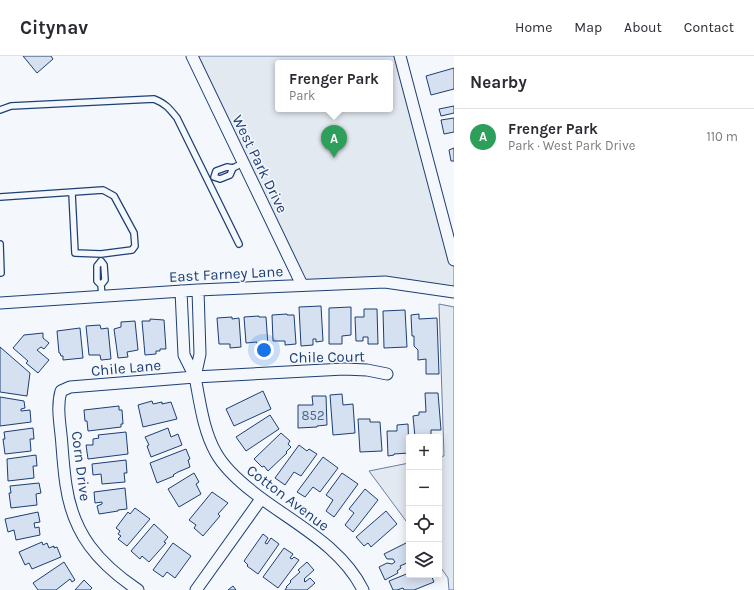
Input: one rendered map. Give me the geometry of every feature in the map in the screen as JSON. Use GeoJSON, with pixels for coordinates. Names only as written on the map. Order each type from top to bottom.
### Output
{"type":"FeatureCollection","features":[{"type":"Feature","properties":{"kind":"street","name":"West Park Drive"},"geometry":{"type":"LineString","coordinates":[[192,56],[238,166],[302,285]]}},
{"type":"Feature","properties":{"kind":"street"},"geometry":{"type":"LineString","coordinates":[[400,56],[453,253]]}},
{"type":"Feature","properties":{"kind":"street","name":"East Farney Lane"},"geometry":{"type":"LineString","coordinates":[[0,303],[101,290],[181,291],[385,282],[454,292]]}},
{"type":"Feature","properties":{"kind":"street","name":"Cotton Avenue"},"geometry":{"type":"LineString","coordinates":[[195,377],[200,354],[198,290]]}},
{"type":"Feature","properties":{"kind":"street","name":"Cotton Avenue"},"geometry":{"type":"LineString","coordinates":[[181,291],[184,355],[195,377],[207,431],[216,453],[234,477],[261,499],[320,540],[347,565],[363,590]]}},
{"type":"Feature","properties":{"kind":"street","name":"Chile Court"},"geometry":{"type":"LineString","coordinates":[[195,377],[344,370],[367,370],[387,374]]}},
{"type":"Feature","properties":{"kind":"street","name":"Chile Lane"},"geometry":{"type":"LineString","coordinates":[[61,391],[70,387],[195,377]]}},
{"type":"Feature","properties":{"kind":"street","name":"Corn Drive"},"geometry":{"type":"LineString","coordinates":[[61,391],[59,406],[66,486],[71,510],[79,531],[98,558],[138,590]]}},
{"type":"Feature","properties":{"kind":"street"},"geometry":{"type":"LineString","coordinates":[[196,590],[261,499]]}},
{"type":"Feature","properties":{"kind":"lane"},"geometry":{"type":"LineString","coordinates":[[0,110],[11,106],[154,99],[169,106],[177,118],[239,244]]}},
{"type":"Feature","properties":{"kind":"lane"},"geometry":{"type":"LineString","coordinates":[[208,180],[214,177],[216,171],[227,167],[238,166]]}},
{"type":"Feature","properties":{"kind":"lane"},"geometry":{"type":"LineString","coordinates":[[0,197],[104,190],[114,196],[134,233],[135,246],[132,250],[101,254],[75,253],[72,193]]}},
{"type":"Feature","properties":{"kind":"lane"},"geometry":{"type":"LineString","coordinates":[[0,244],[1,273]]}},
{"type":"Feature","properties":{"kind":"lane"},"geometry":{"type":"LineString","coordinates":[[101,254],[101,261],[104,265],[104,280],[101,290]]}},
{"type":"Feature","properties":{"kind":"shaded area"},"geometry":{"type":"Polygon","coordinates":[[[193,56],[401,56],[454,259],[454,292],[385,282],[302,285],[193,56]]]}},
{"type":"Feature","properties":{"kind":"shaded area"},"geometry":{"type":"Polygon","coordinates":[[[439,304],[454,307],[454,590],[449,590],[448,578],[442,569],[442,456],[444,456],[439,304]]]}},
{"type":"Feature","properties":{"kind":"shaded area"},"geometry":{"type":"Polygon","coordinates":[[[406,464],[406,521],[369,471],[406,464]]]}},
{"type":"Feature","properties":{"kind":"building"},"geometry":{"type":"Polygon","coordinates":[[[23,56],[51,56],[53,59],[37,73],[23,56]]]}},
{"type":"Feature","properties":{"kind":"building"},"geometry":{"type":"Polygon","coordinates":[[[454,68],[454,89],[431,95],[426,76],[454,68]]]}},
{"type":"Feature","properties":{"kind":"building"},"geometry":{"type":"Polygon","coordinates":[[[454,106],[454,113],[441,116],[439,109],[454,106]]]}},
{"type":"Feature","properties":{"kind":"building"},"geometry":{"type":"Polygon","coordinates":[[[454,118],[454,132],[444,134],[441,120],[454,118]]]}},
{"type":"Feature","properties":{"kind":"building"},"geometry":{"type":"Polygon","coordinates":[[[454,148],[454,161],[451,161],[449,150],[454,148]]]}},
{"type":"Feature","properties":{"kind":"building"},"geometry":{"type":"Polygon","coordinates":[[[321,306],[323,341],[316,342],[316,339],[313,339],[313,345],[301,346],[299,307],[321,306]]]}},
{"type":"Feature","properties":{"kind":"building"},"geometry":{"type":"Polygon","coordinates":[[[351,307],[351,335],[342,336],[342,344],[329,344],[329,308],[351,307]]]}},
{"type":"Feature","properties":{"kind":"building"},"geometry":{"type":"Polygon","coordinates":[[[364,309],[377,309],[378,344],[368,344],[368,337],[363,337],[363,341],[356,341],[355,317],[364,317],[364,309]]]}},
{"type":"Feature","properties":{"kind":"building"},"geometry":{"type":"Polygon","coordinates":[[[405,310],[407,347],[384,348],[383,311],[405,310]]]}},
{"type":"Feature","properties":{"kind":"building"},"geometry":{"type":"Polygon","coordinates":[[[419,314],[419,319],[437,318],[439,374],[426,374],[426,359],[418,360],[418,350],[414,346],[414,336],[412,336],[411,315],[419,314]]]}},
{"type":"Feature","properties":{"kind":"building"},"geometry":{"type":"Polygon","coordinates":[[[272,315],[294,315],[296,344],[285,345],[285,341],[273,341],[272,315]]]}},
{"type":"Feature","properties":{"kind":"building"},"geometry":{"type":"Polygon","coordinates":[[[232,317],[232,319],[239,318],[241,347],[230,348],[230,344],[219,344],[217,318],[232,317]]]}},
{"type":"Feature","properties":{"kind":"building"},"geometry":{"type":"Polygon","coordinates":[[[244,317],[266,317],[268,346],[257,346],[257,342],[246,343],[244,317]]]}},
{"type":"Feature","properties":{"kind":"building"},"geometry":{"type":"Polygon","coordinates":[[[150,319],[164,320],[166,349],[156,351],[156,354],[145,355],[142,321],[150,321],[150,319]]]}},
{"type":"Feature","properties":{"kind":"building"},"geometry":{"type":"Polygon","coordinates":[[[135,321],[138,350],[127,352],[128,357],[118,358],[114,329],[121,327],[121,322],[135,321]]]}},
{"type":"Feature","properties":{"kind":"building"},"geometry":{"type":"Polygon","coordinates":[[[100,325],[101,329],[108,328],[111,359],[101,360],[100,355],[89,355],[86,326],[100,325]]]}},
{"type":"Feature","properties":{"kind":"building"},"geometry":{"type":"Polygon","coordinates":[[[80,328],[83,358],[63,360],[63,356],[59,353],[57,331],[80,328]]]}},
{"type":"Feature","properties":{"kind":"building"},"geometry":{"type":"Polygon","coordinates":[[[43,333],[43,338],[49,343],[44,349],[41,347],[37,350],[49,360],[38,373],[26,363],[28,361],[13,348],[24,335],[43,333]]]}},
{"type":"Feature","properties":{"kind":"building"},"geometry":{"type":"Polygon","coordinates":[[[0,347],[30,373],[27,396],[0,392],[0,347]]]}},
{"type":"Feature","properties":{"kind":"building"},"geometry":{"type":"Polygon","coordinates":[[[263,391],[271,409],[234,426],[226,409],[263,391]]]}},
{"type":"Feature","properties":{"kind":"building"},"geometry":{"type":"Polygon","coordinates":[[[425,393],[438,393],[441,430],[431,430],[431,434],[415,434],[413,416],[419,415],[419,412],[426,412],[425,393]]]}},
{"type":"Feature","properties":{"kind":"building"},"geometry":{"type":"Polygon","coordinates":[[[342,394],[343,405],[353,404],[355,433],[333,435],[330,395],[342,394]]]}},
{"type":"Feature","properties":{"kind":"building"},"geometry":{"type":"Polygon","coordinates":[[[312,396],[326,396],[327,425],[298,428],[298,405],[313,405],[312,396]]]}},
{"type":"Feature","properties":{"kind":"building"},"geometry":{"type":"Polygon","coordinates":[[[0,397],[24,401],[25,408],[21,409],[21,411],[30,410],[31,422],[0,426],[0,397]]]}},
{"type":"Feature","properties":{"kind":"building"},"geometry":{"type":"Polygon","coordinates":[[[152,401],[153,404],[171,402],[177,419],[143,427],[138,405],[152,401]]]}},
{"type":"Feature","properties":{"kind":"building"},"geometry":{"type":"Polygon","coordinates":[[[119,406],[119,410],[122,410],[123,424],[121,424],[121,427],[88,431],[84,410],[119,406]]]}},
{"type":"Feature","properties":{"kind":"building"},"geometry":{"type":"Polygon","coordinates":[[[270,415],[279,429],[246,451],[236,437],[270,415]]]}},
{"type":"Feature","properties":{"kind":"building"},"geometry":{"type":"Polygon","coordinates":[[[358,419],[370,419],[370,422],[380,422],[382,451],[360,452],[358,419]]]}},
{"type":"Feature","properties":{"kind":"building"},"geometry":{"type":"Polygon","coordinates":[[[408,424],[408,434],[406,434],[406,453],[388,456],[387,431],[397,431],[397,425],[408,424]]]}},
{"type":"Feature","properties":{"kind":"building"},"geometry":{"type":"Polygon","coordinates":[[[33,428],[34,439],[30,439],[31,451],[5,454],[3,439],[5,439],[4,432],[33,428]]]}},
{"type":"Feature","properties":{"kind":"building"},"geometry":{"type":"Polygon","coordinates":[[[168,428],[171,437],[178,434],[182,445],[151,457],[147,446],[149,445],[145,437],[168,428]]]}},
{"type":"Feature","properties":{"kind":"building"},"geometry":{"type":"Polygon","coordinates":[[[126,432],[128,454],[88,459],[86,445],[93,445],[93,439],[99,438],[98,435],[126,432]]]}},
{"type":"Feature","properties":{"kind":"building"},"geometry":{"type":"Polygon","coordinates":[[[281,433],[290,441],[288,444],[291,447],[286,452],[287,453],[268,471],[254,459],[281,433]]]}},
{"type":"Feature","properties":{"kind":"building"},"geometry":{"type":"Polygon","coordinates":[[[299,445],[307,451],[309,449],[317,454],[301,476],[294,472],[285,485],[275,478],[299,445]]]}},
{"type":"Feature","properties":{"kind":"building"},"geometry":{"type":"Polygon","coordinates":[[[186,449],[190,459],[188,460],[190,467],[157,483],[150,463],[186,449]]]}},
{"type":"Feature","properties":{"kind":"building"},"geometry":{"type":"Polygon","coordinates":[[[36,455],[37,466],[33,466],[34,478],[8,481],[7,459],[36,455]]]}},
{"type":"Feature","properties":{"kind":"building"},"geometry":{"type":"Polygon","coordinates":[[[323,457],[338,468],[320,492],[313,487],[305,497],[297,492],[323,457]]]}},
{"type":"Feature","properties":{"kind":"building"},"geometry":{"type":"Polygon","coordinates":[[[126,460],[127,473],[124,473],[125,482],[102,484],[101,474],[93,475],[92,464],[126,460]]]}},
{"type":"Feature","properties":{"kind":"building"},"geometry":{"type":"Polygon","coordinates":[[[194,473],[199,482],[196,484],[201,494],[179,507],[168,489],[194,473]]]}},
{"type":"Feature","properties":{"kind":"building"},"geometry":{"type":"Polygon","coordinates":[[[342,473],[358,484],[334,517],[326,511],[333,500],[326,495],[342,473]]]}},
{"type":"Feature","properties":{"kind":"building"},"geometry":{"type":"Polygon","coordinates":[[[39,483],[41,493],[36,494],[37,505],[11,508],[9,493],[11,493],[10,486],[39,483]]]}},
{"type":"Feature","properties":{"kind":"building"},"geometry":{"type":"Polygon","coordinates":[[[125,488],[127,509],[99,514],[97,506],[102,504],[102,502],[95,503],[94,492],[125,488]]]}},
{"type":"Feature","properties":{"kind":"building"},"geometry":{"type":"Polygon","coordinates":[[[365,489],[378,500],[353,532],[345,525],[354,513],[349,509],[365,489]]]}},
{"type":"Feature","properties":{"kind":"building"},"geometry":{"type":"Polygon","coordinates":[[[212,492],[228,503],[218,514],[220,516],[203,536],[194,528],[196,525],[189,520],[212,492]]]}},
{"type":"Feature","properties":{"kind":"building"},"geometry":{"type":"Polygon","coordinates":[[[135,508],[150,519],[127,546],[118,539],[121,536],[118,534],[120,531],[116,528],[128,512],[130,514],[135,508]]]}},
{"type":"Feature","properties":{"kind":"building"},"geometry":{"type":"Polygon","coordinates":[[[386,511],[397,524],[371,547],[368,543],[364,546],[356,537],[386,511]]]}},
{"type":"Feature","properties":{"kind":"building"},"geometry":{"type":"Polygon","coordinates":[[[38,512],[40,522],[34,523],[35,528],[39,527],[40,535],[16,540],[14,530],[8,532],[5,519],[38,512]]]}},
{"type":"Feature","properties":{"kind":"building"},"geometry":{"type":"Polygon","coordinates":[[[154,524],[168,537],[164,542],[166,543],[149,562],[142,556],[140,559],[131,551],[154,524]]]}},
{"type":"Feature","properties":{"kind":"building"},"geometry":{"type":"Polygon","coordinates":[[[263,534],[268,538],[265,543],[267,544],[271,538],[279,544],[258,574],[247,566],[248,565],[244,561],[263,534]]]}},
{"type":"Feature","properties":{"kind":"building"},"geometry":{"type":"Polygon","coordinates":[[[42,542],[43,545],[47,543],[49,548],[54,546],[54,548],[57,547],[61,557],[32,569],[29,563],[25,565],[19,552],[42,542]]]}},
{"type":"Feature","properties":{"kind":"building"},"geometry":{"type":"Polygon","coordinates":[[[173,543],[191,556],[175,578],[167,572],[163,577],[153,570],[173,543]]]}},
{"type":"Feature","properties":{"kind":"building"},"geometry":{"type":"Polygon","coordinates":[[[406,543],[406,563],[400,566],[401,568],[397,571],[398,573],[385,580],[379,567],[387,563],[392,564],[395,562],[393,559],[387,559],[384,554],[406,543]]]}},
{"type":"Feature","properties":{"kind":"building"},"geometry":{"type":"Polygon","coordinates":[[[284,548],[293,554],[290,558],[292,559],[294,557],[299,560],[278,588],[263,577],[284,548]]]}},
{"type":"Feature","properties":{"kind":"building"},"geometry":{"type":"Polygon","coordinates":[[[64,562],[75,580],[72,582],[70,579],[56,590],[38,590],[33,583],[64,562]]]}},
{"type":"Feature","properties":{"kind":"building"},"geometry":{"type":"Polygon","coordinates":[[[307,562],[314,570],[304,579],[304,581],[305,582],[310,578],[315,583],[307,590],[285,590],[291,582],[290,581],[300,572],[298,570],[307,562]]]}},
{"type":"Feature","properties":{"kind":"building"},"geometry":{"type":"Polygon","coordinates":[[[406,574],[406,578],[432,578],[434,582],[414,590],[404,590],[403,588],[393,590],[389,581],[406,574]]]}},
{"type":"Feature","properties":{"kind":"building"},"geometry":{"type":"Polygon","coordinates":[[[84,580],[92,588],[90,590],[75,590],[84,580]]]}},
{"type":"Feature","properties":{"kind":"building"},"geometry":{"type":"Polygon","coordinates":[[[233,586],[236,590],[228,590],[233,586]]]}},
{"type":"Feature","properties":{"kind":"place","name":"Frenger Park"},"geometry":{"type":"Point","coordinates":[334,158]}}]}
